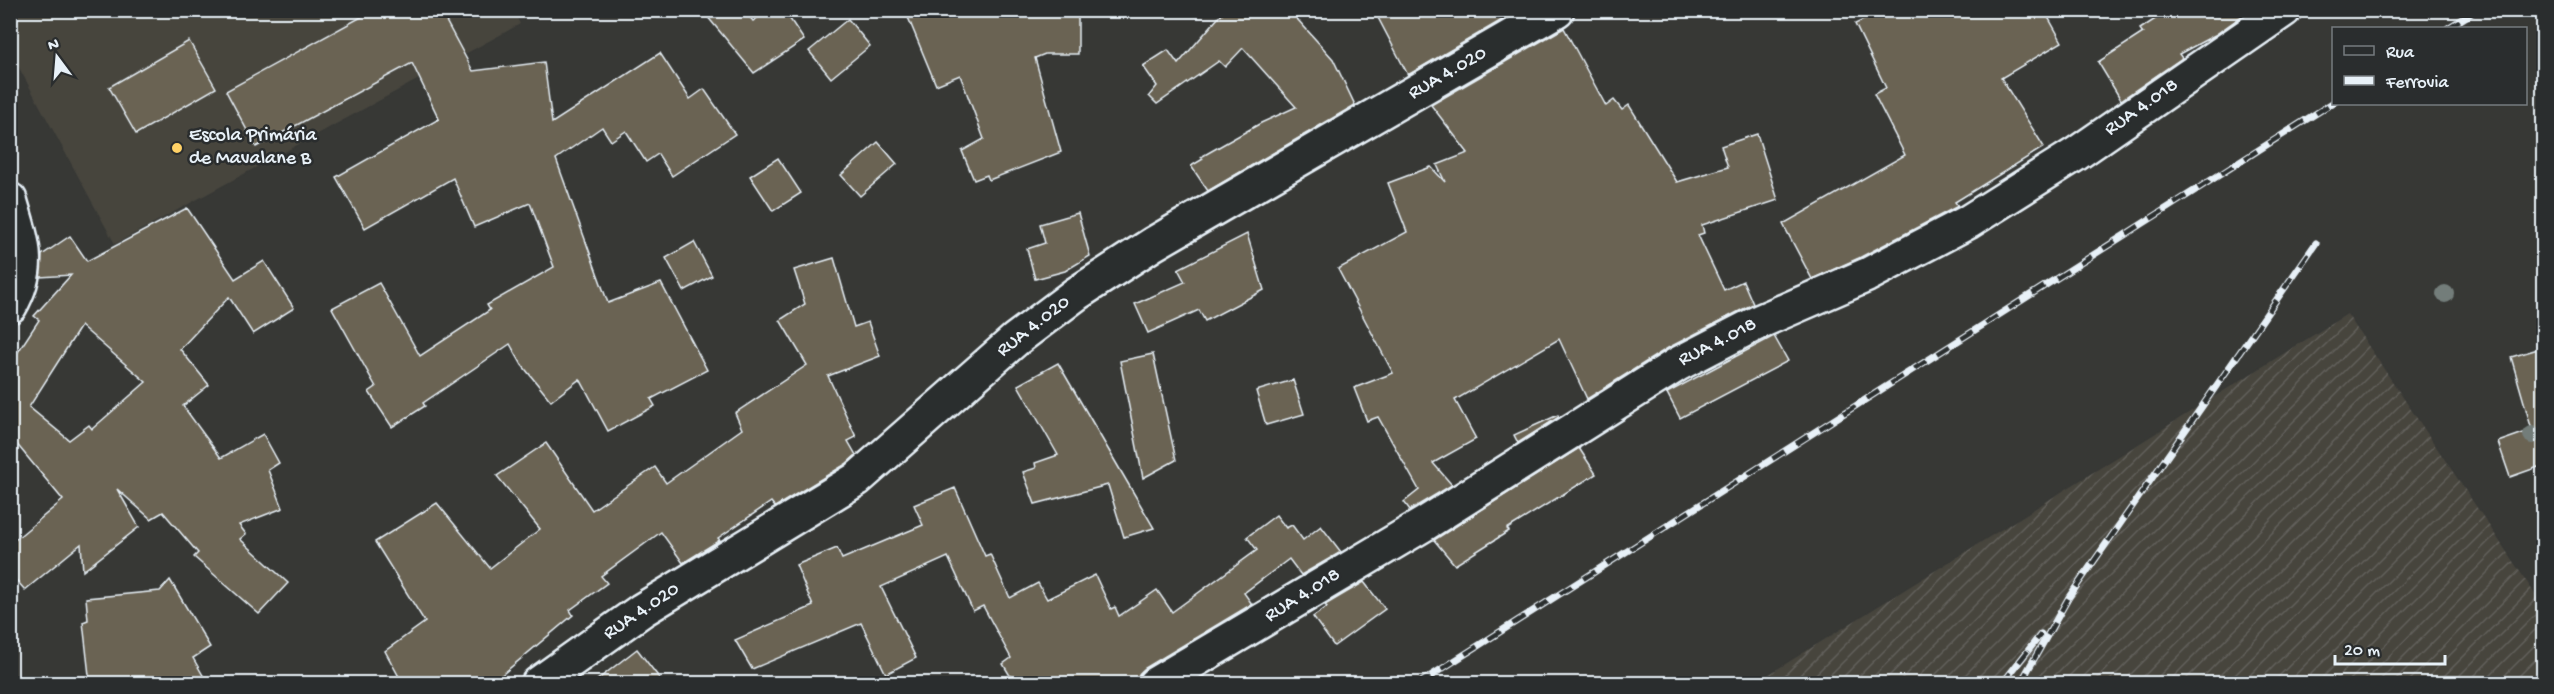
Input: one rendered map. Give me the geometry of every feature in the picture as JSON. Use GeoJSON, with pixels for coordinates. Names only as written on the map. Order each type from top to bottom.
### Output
{"type":"FeatureCollection","features":[{"type":"Feature","properties":{"kind":"street","name":"RUA 4.020"},"geometry":{"type":"LineString","coordinates":[[538,684],[642,610],[857,479],[1015,340],[1076,294],[1153,244],[1557,10]]}},
{"type":"Feature","properties":{"kind":"street","name":"RUA 4.018"},"geometry":{"type":"LineString","coordinates":[[1155,684],[1426,523],[1678,364],[1761,321],[1867,275],[1968,222],[2076,154],[2283,11]]}},
{"type":"Feature","properties":{"kind":"street"},"geometry":{"type":"LineString","coordinates":[[10,200],[22,241],[25,270],[20,289],[10,306]]}},
{"type":"Feature","properties":{"kind":"shaded area","name":"Escola Primária de Mavalane B"},"geometry":{"type":"Polygon","coordinates":[[[513,10],[520,24],[115,244],[11,53],[10,11],[513,10]]]}},
{"type":"Feature","properties":{"kind":"shaded area"},"geometry":{"type":"Polygon","coordinates":[[[2347,314],[2543,606],[2543,683],[1755,683],[2347,314]]]}},
{"type":"Feature","properties":{"kind":"building"},"geometry":{"type":"Polygon","coordinates":[[[374,10],[440,10],[473,71],[544,62],[552,123],[660,53],[690,99],[704,89],[735,134],[672,176],[658,154],[646,162],[626,131],[611,141],[602,127],[556,159],[608,303],[661,283],[707,370],[651,399],[655,406],[608,431],[580,379],[551,401],[522,365],[510,344],[423,403],[425,406],[392,427],[369,392],[376,387],[332,308],[379,283],[420,356],[490,310],[487,305],[554,267],[530,203],[474,227],[453,178],[365,228],[336,177],[439,119],[412,63],[256,147],[226,91],[374,10]]]}},
{"type":"Feature","properties":{"kind":"building"},"geometry":{"type":"Polygon","coordinates":[[[702,10],[744,10],[753,21],[769,10],[784,10],[804,40],[754,73],[702,10]]]}},
{"type":"Feature","properties":{"kind":"building"},"geometry":{"type":"Polygon","coordinates":[[[905,10],[1078,10],[1078,54],[1045,54],[1035,58],[1061,152],[989,180],[987,175],[974,180],[962,151],[984,139],[960,75],[936,85],[905,10]]]}},
{"type":"Feature","properties":{"kind":"building"},"geometry":{"type":"Polygon","coordinates":[[[1225,10],[1289,10],[1333,59],[1355,105],[1208,191],[1191,166],[1203,159],[1201,157],[1261,123],[1296,107],[1243,48],[1225,67],[1219,61],[1157,104],[1149,96],[1157,86],[1143,66],[1168,50],[1178,64],[1225,10]]]}},
{"type":"Feature","properties":{"kind":"building"},"geometry":{"type":"Polygon","coordinates":[[[1374,10],[1519,10],[1408,75],[1374,10]]]}},
{"type":"Feature","properties":{"kind":"building"},"geometry":{"type":"Polygon","coordinates":[[[1885,10],[2044,10],[2062,42],[2001,78],[2044,147],[1955,202],[1958,206],[1859,258],[1812,279],[1783,224],[1905,155],[1874,94],[1886,88],[1855,24],[1885,10]]]}},
{"type":"Feature","properties":{"kind":"building"},"geometry":{"type":"Polygon","coordinates":[[[2169,10],[2250,10],[2215,35],[2179,54],[2182,58],[2121,100],[2098,62],[2143,33],[2140,29],[2169,10]]]}},
{"type":"Feature","properties":{"kind":"building"},"geometry":{"type":"Polygon","coordinates":[[[848,19],[870,46],[831,78],[809,51],[848,19]]]}},
{"type":"Feature","properties":{"kind":"building"},"geometry":{"type":"Polygon","coordinates":[[[1564,28],[1606,106],[1614,100],[1622,110],[1629,105],[1677,182],[1728,167],[1721,146],[1757,134],[1778,200],[1702,225],[1704,233],[1698,235],[1724,290],[1743,281],[1753,304],[1668,348],[1587,399],[1559,339],[1455,400],[1476,439],[1433,463],[1452,485],[1410,510],[1404,502],[1419,490],[1378,417],[1367,421],[1354,388],[1393,373],[1338,269],[1407,232],[1388,183],[1431,167],[1445,182],[1437,165],[1468,153],[1431,105],[1564,28]]]}},
{"type":"Feature","properties":{"kind":"building"},"geometry":{"type":"Polygon","coordinates":[[[189,41],[216,88],[136,134],[109,87],[189,41]]]}},
{"type":"Feature","properties":{"kind":"building"},"geometry":{"type":"Polygon","coordinates":[[[878,142],[897,164],[860,196],[841,175],[878,142]]]}},
{"type":"Feature","properties":{"kind":"building"},"geometry":{"type":"Polygon","coordinates":[[[778,158],[801,193],[773,211],[750,176],[778,158]]]}},
{"type":"Feature","properties":{"kind":"building"},"geometry":{"type":"Polygon","coordinates":[[[187,208],[235,279],[264,261],[294,308],[253,334],[229,297],[180,349],[209,385],[183,406],[221,458],[263,434],[279,463],[268,470],[283,508],[239,525],[246,534],[240,539],[288,583],[259,614],[194,557],[198,553],[163,512],[151,519],[117,489],[139,527],[83,571],[81,544],[25,590],[10,573],[10,544],[63,500],[10,436],[10,364],[39,320],[34,316],[71,275],[40,277],[42,255],[70,236],[87,261],[187,208]],[[81,326],[29,407],[69,440],[89,425],[92,429],[146,382],[81,326]]]}},
{"type":"Feature","properties":{"kind":"building"},"geometry":{"type":"Polygon","coordinates":[[[1078,213],[1090,256],[1065,271],[1035,279],[1027,249],[1045,243],[1040,224],[1078,213]]]}},
{"type":"Feature","properties":{"kind":"building"},"geometry":{"type":"Polygon","coordinates":[[[1247,234],[1264,290],[1205,321],[1199,310],[1148,333],[1135,304],[1185,282],[1178,269],[1247,234]]]}},
{"type":"Feature","properties":{"kind":"building"},"geometry":{"type":"Polygon","coordinates":[[[694,242],[712,276],[684,291],[666,258],[694,242]]]}},
{"type":"Feature","properties":{"kind":"building"},"geometry":{"type":"Polygon","coordinates":[[[834,258],[854,327],[868,322],[880,356],[828,376],[856,437],[848,441],[856,455],[846,464],[775,507],[771,502],[718,538],[720,540],[683,563],[661,532],[601,576],[607,583],[570,610],[573,615],[491,684],[403,684],[385,651],[425,622],[375,542],[437,503],[490,568],[540,529],[497,476],[546,443],[592,510],[655,467],[666,483],[742,429],[735,413],[807,365],[780,320],[805,304],[794,270],[834,258]]]}},
{"type":"Feature","properties":{"kind":"building"},"geometry":{"type":"Polygon","coordinates":[[[1774,336],[1788,361],[1680,418],[1667,393],[1774,336]]]}},
{"type":"Feature","properties":{"kind":"building"},"geometry":{"type":"Polygon","coordinates":[[[2538,349],[2544,369],[2544,465],[2510,477],[2498,442],[2532,430],[2511,357],[2538,349]]]}},
{"type":"Feature","properties":{"kind":"building"},"geometry":{"type":"Polygon","coordinates":[[[1153,354],[1176,460],[1143,478],[1120,361],[1153,354]]]}},
{"type":"Feature","properties":{"kind":"building"},"geometry":{"type":"Polygon","coordinates":[[[1058,363],[1154,528],[1124,537],[1108,485],[1035,504],[1023,472],[1036,468],[1035,463],[1058,455],[1018,385],[1058,363]]]}},
{"type":"Feature","properties":{"kind":"building"},"geometry":{"type":"Polygon","coordinates":[[[1293,380],[1304,414],[1266,425],[1256,391],[1293,380]]]}},
{"type":"Feature","properties":{"kind":"building"},"geometry":{"type":"Polygon","coordinates":[[[1558,415],[1559,417],[1518,443],[1514,435],[1558,415]]]}},
{"type":"Feature","properties":{"kind":"building"},"geometry":{"type":"Polygon","coordinates":[[[1579,448],[1596,474],[1507,529],[1509,531],[1455,565],[1434,540],[1579,448]]]}},
{"type":"Feature","properties":{"kind":"building"},"geometry":{"type":"Polygon","coordinates":[[[955,488],[985,556],[990,554],[1010,598],[1038,583],[1047,599],[1095,575],[1111,609],[1115,607],[1119,616],[1157,590],[1172,612],[1257,550],[1247,537],[1276,515],[1286,528],[1292,525],[1303,540],[1321,526],[1341,552],[1301,575],[1289,559],[1244,593],[1252,604],[1145,668],[1139,674],[1136,684],[1015,684],[1003,664],[1011,658],[983,606],[973,611],[948,557],[881,587],[916,658],[886,674],[861,623],[752,669],[735,640],[813,606],[796,565],[837,548],[842,559],[923,525],[914,505],[955,488]]]}},
{"type":"Feature","properties":{"kind":"building"},"geometry":{"type":"Polygon","coordinates":[[[170,580],[210,647],[193,658],[208,684],[90,684],[83,622],[88,620],[86,598],[160,591],[170,580]]]}},
{"type":"Feature","properties":{"kind":"building"},"geometry":{"type":"Polygon","coordinates":[[[1364,582],[1385,609],[1334,646],[1313,617],[1327,607],[1325,605],[1364,582]]]}},
{"type":"Feature","properties":{"kind":"building"},"geometry":{"type":"Polygon","coordinates":[[[637,649],[664,684],[592,684],[637,649]]]}},
{"type":"Feature","properties":{"kind":"railway"},"geometry":{"type":"LineString","coordinates":[[2450,27],[2476,10]]}},
{"type":"Feature","properties":{"kind":"railway"},"geometry":{"type":"LineString","coordinates":[[1418,684],[2332,103]]}},
{"type":"Feature","properties":{"kind":"railway"},"geometry":{"type":"LineString","coordinates":[[2020,684],[2069,597],[2316,243]]}},
{"type":"Feature","properties":{"kind":"railway"},"geometry":{"type":"LineString","coordinates":[[2002,684],[2041,634]]}},
{"type":"Feature","properties":{"kind":"place","name":"Escola Primária de Mavalane B"},"geometry":{"type":"Point","coordinates":[177,148]}}]}
